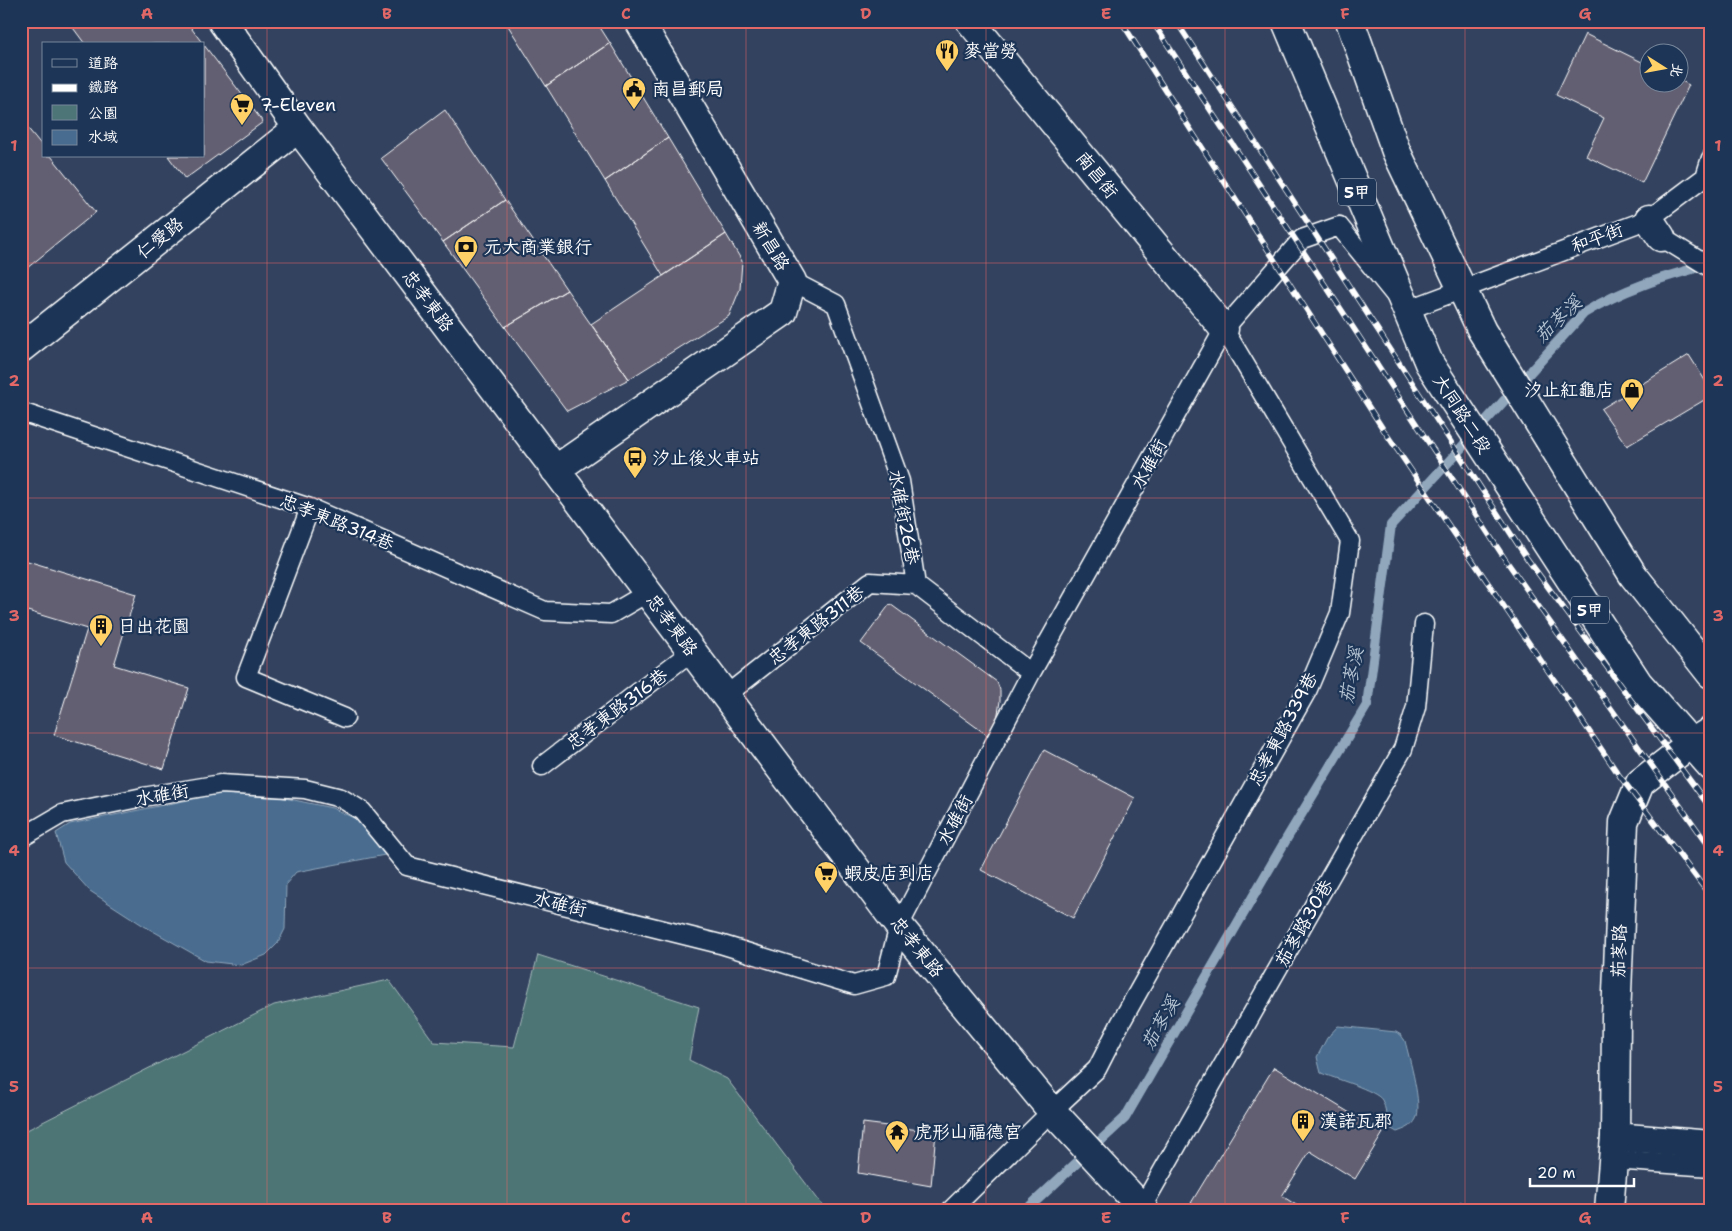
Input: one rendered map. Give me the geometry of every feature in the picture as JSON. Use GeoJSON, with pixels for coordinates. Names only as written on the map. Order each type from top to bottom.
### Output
{"type":"FeatureCollection","features":[{"type":"Feature","properties":{"kind":"street","name":"忠孝東路"},"geometry":{"type":"LineString","coordinates":[[222,21],[298,128],[899,926],[1057,1116],[1138,1203]]}},
{"type":"Feature","properties":{"kind":"street","name":"新昌路"},"geometry":{"type":"LineString","coordinates":[[555,470],[783,312],[792,281],[639,21]]}},
{"type":"Feature","properties":{"kind":"street","name":"南昌街"},"geometry":{"type":"LineString","coordinates":[[970,21],[1224,329]]}},
{"type":"Feature","properties":{"kind":"street","name":"大同路二段"},"geometry":{"type":"LineString","coordinates":[[1286,21],[1429,363],[1638,683],[1701,738],[1711,766]]}},
{"type":"Feature","properties":{"kind":"street"},"geometry":{"type":"LineString","coordinates":[[1350,21],[1396,151],[1482,331],[1633,575],[1711,674]]}},
{"type":"Feature","properties":{"kind":"street","name":"仁愛路"},"geometry":{"type":"LineString","coordinates":[[21,348],[298,128]]}},
{"type":"Feature","properties":{"kind":"street","name":"茄苳路"},"geometry":{"type":"LineString","coordinates":[[1610,1210],[1614,1149],[1616,1017],[1624,822],[1640,783],[1701,738]]}},
{"type":"Feature","properties":{"kind":"street"},"geometry":{"type":"LineString","coordinates":[[1614,1149],[1711,1145]]}},
{"type":"Feature","properties":{"kind":"lane","name":"和平街"},"geometry":{"type":"LineString","coordinates":[[1461,289],[1655,228],[1708,177],[1711,158]]}},
{"type":"Feature","properties":{"kind":"lane","name":"水碓街"},"geometry":{"type":"LineString","coordinates":[[21,838],[62,814],[221,784],[306,789],[341,798],[362,811],[407,866],[720,944],[854,985],[886,976],[899,926],[1031,673],[1224,329],[1302,239],[1339,226],[1407,310]]}},
{"type":"Feature","properties":{"kind":"lane"},"geometry":{"type":"LineString","coordinates":[[1655,228],[1711,268]]}},
{"type":"Feature","properties":{"kind":"lane","name":"水碓街26巷"},"geometry":{"type":"LineString","coordinates":[[792,281],[836,304],[900,481],[916,585],[1031,673]]}},
{"type":"Feature","properties":{"kind":"lane"},"geometry":{"type":"LineString","coordinates":[[1407,310],[1461,289]]}},
{"type":"Feature","properties":{"kind":"lane","name":"忠孝東路339巷"},"geometry":{"type":"LineString","coordinates":[[951,1210],[1057,1116],[1097,1069],[1120,1024],[1308,689],[1340,613],[1350,541],[1224,329]]}},
{"type":"Feature","properties":{"kind":"lane","name":"忠孝東路314巷"},"geometry":{"type":"LineString","coordinates":[[21,412],[310,508],[545,611],[611,614],[647,593]]}},
{"type":"Feature","properties":{"kind":"lane"},"geometry":{"type":"LineString","coordinates":[[310,508],[246,677],[345,718]]}},
{"type":"Feature","properties":{"kind":"lane","name":"忠孝東路311巷"},"geometry":{"type":"LineString","coordinates":[[725,696],[870,582],[916,585]]}},
{"type":"Feature","properties":{"kind":"lane","name":"茄苳路30巷"},"geometry":{"type":"LineString","coordinates":[[1138,1203],[1403,749],[1416,706],[1424,624]]}},
{"type":"Feature","properties":{"kind":"lane","name":"忠孝東路316巷"},"geometry":{"type":"LineString","coordinates":[[542,766],[692,652]]}},
{"type":"Feature","properties":{"kind":"lane"},"geometry":{"type":"LineString","coordinates":[[1614,1149],[1711,1167]]}},
{"type":"Feature","properties":{"kind":"green space"},"geometry":{"type":"Polygon","coordinates":[[[538,955],[699,1007],[689,1060],[727,1079],[826,1210],[21,1210],[21,1133],[274,1005],[389,980],[434,1042],[514,1047],[538,955]]]}},
{"type":"Feature","properties":{"kind":"water"},"geometry":{"type":"Polygon","coordinates":[[[218,794],[275,796],[332,808],[356,819],[385,855],[296,872],[286,884],[285,929],[278,943],[266,955],[241,965],[206,961],[144,926],[90,891],[64,862],[56,833],[70,824],[218,794]]]}},
{"type":"Feature","properties":{"kind":"water"},"geometry":{"type":"Polygon","coordinates":[[[1338,1026],[1396,1032],[1401,1035],[1405,1041],[1415,1081],[1418,1104],[1416,1119],[1410,1126],[1397,1132],[1388,1127],[1384,1106],[1378,1096],[1363,1088],[1321,1073],[1317,1057],[1327,1038],[1338,1026]]]}},
{"type":"Feature","properties":{"kind":"building"},"geometry":{"type":"Polygon","coordinates":[[[68,21],[186,21],[202,42],[84,42],[68,21]]]}},
{"type":"Feature","properties":{"kind":"building"},"geometry":{"type":"Polygon","coordinates":[[[505,21],[596,21],[610,43],[546,86],[505,21]]]}},
{"type":"Feature","properties":{"kind":"building"},"geometry":{"type":"Polygon","coordinates":[[[1585,34],[1640,61],[1640,92],[1686,92],[1642,183],[1586,156],[1604,118],[1556,95],[1585,34]]]}},
{"type":"Feature","properties":{"kind":"building"},"geometry":{"type":"Polygon","coordinates":[[[610,43],[668,138],[605,181],[546,86],[610,43]]]}},
{"type":"Feature","properties":{"kind":"building"},"geometry":{"type":"Polygon","coordinates":[[[205,46],[263,122],[185,179],[169,158],[205,158],[205,46]]]}},
{"type":"Feature","properties":{"kind":"building"},"geometry":{"type":"Polygon","coordinates":[[[445,110],[505,200],[443,242],[381,158],[445,110]]]}},
{"type":"Feature","properties":{"kind":"building"},"geometry":{"type":"Polygon","coordinates":[[[21,120],[42,146],[42,158],[53,158],[96,212],[21,273],[21,120]]]}},
{"type":"Feature","properties":{"kind":"building"},"geometry":{"type":"Polygon","coordinates":[[[668,138],[726,234],[663,276],[605,181],[668,138]]]}},
{"type":"Feature","properties":{"kind":"building"},"geometry":{"type":"Polygon","coordinates":[[[505,200],[567,290],[505,327],[443,242],[505,200]]]}},
{"type":"Feature","properties":{"kind":"building"},"geometry":{"type":"Polygon","coordinates":[[[726,234],[742,261],[740,289],[729,316],[629,379],[591,324],[726,234]]]}},
{"type":"Feature","properties":{"kind":"building"},"geometry":{"type":"Polygon","coordinates":[[[567,290],[629,379],[567,411],[505,327],[567,290]]]}},
{"type":"Feature","properties":{"kind":"building"},"geometry":{"type":"Polygon","coordinates":[[[1689,355],[1711,390],[1711,396],[1627,446],[1601,409],[1689,355]]]}},
{"type":"Feature","properties":{"kind":"building","name":"日出花園"},"geometry":{"type":"Polygon","coordinates":[[[21,559],[136,594],[114,665],[189,688],[164,769],[54,735],[87,629],[21,609],[21,559]]]}},
{"type":"Feature","properties":{"kind":"building"},"geometry":{"type":"Polygon","coordinates":[[[890,604],[997,682],[1000,690],[1000,701],[997,720],[987,735],[861,643],[890,604]]]}},
{"type":"Feature","properties":{"kind":"building"},"geometry":{"type":"Polygon","coordinates":[[[1044,750],[1135,798],[1073,918],[981,870],[1044,750]]]}},
{"type":"Feature","properties":{"kind":"building","name":"漢諾瓦郡"},"geometry":{"type":"Polygon","coordinates":[[[1274,1067],[1383,1133],[1355,1179],[1310,1151],[1282,1196],[1304,1210],[1202,1210],[1191,1203],[1274,1067]]]}},
{"type":"Feature","properties":{"kind":"building","name":"虎形山福德宮"},"geometry":{"type":"Polygon","coordinates":[[[863,1123],[936,1132],[931,1186],[858,1173],[863,1123]]]}},
{"type":"Feature","properties":{"kind":"building"},"geometry":{"type":"Polygon","coordinates":[[[1461,1202],[1473,1210],[1456,1210],[1461,1202]]]}},
{"type":"Feature","properties":{"kind":"waterway","name":"茄苳溪"},"geometry":{"type":"LineString","coordinates":[[1026,1210],[1125,1118],[1287,838],[1367,705],[1391,525],[1584,313],[1613,297],[1644,284],[1707,265]]}},
{"type":"Feature","properties":{"kind":"railway"},"geometry":{"type":"LineString","coordinates":[[1121,21],[1383,429],[1619,775],[1711,897]]}},
{"type":"Feature","properties":{"kind":"railway"},"geometry":{"type":"LineString","coordinates":[[1152,21],[1505,559],[1711,849]]}},
{"type":"Feature","properties":{"kind":"railway"},"geometry":{"type":"LineString","coordinates":[[1176,21],[1526,557],[1711,809]]}},
{"type":"Feature","properties":{"kind":"place","name":"麥當勞"},"geometry":{"type":"Point","coordinates":[947,72]}},
{"type":"Feature","properties":{"kind":"place","name":"南昌郵局"},"geometry":{"type":"Point","coordinates":[634,110]}},
{"type":"Feature","properties":{"kind":"place","name":"7-Eleven"},"geometry":{"type":"Point","coordinates":[242,126]}},
{"type":"Feature","properties":{"kind":"place","name":"元大商業銀行"},"geometry":{"type":"Point","coordinates":[466,268]}},
{"type":"Feature","properties":{"kind":"place","name":"汐止紅龜店"},"geometry":{"type":"Point","coordinates":[1632,411]}},
{"type":"Feature","properties":{"kind":"place","name":"汐止後火車站"},"geometry":{"type":"Point","coordinates":[635,479]}},
{"type":"Feature","properties":{"kind":"place","name":"日出花園"},"geometry":{"type":"Point","coordinates":[101,647]}},
{"type":"Feature","properties":{"kind":"place","name":"蝦皮店到店"},"geometry":{"type":"Point","coordinates":[826,894]}},
{"type":"Feature","properties":{"kind":"place","name":"漢諾瓦郡"},"geometry":{"type":"Point","coordinates":[1303,1142]}},
{"type":"Feature","properties":{"kind":"place","name":"虎形山福德宮"},"geometry":{"type":"Point","coordinates":[897,1153]}}]}
